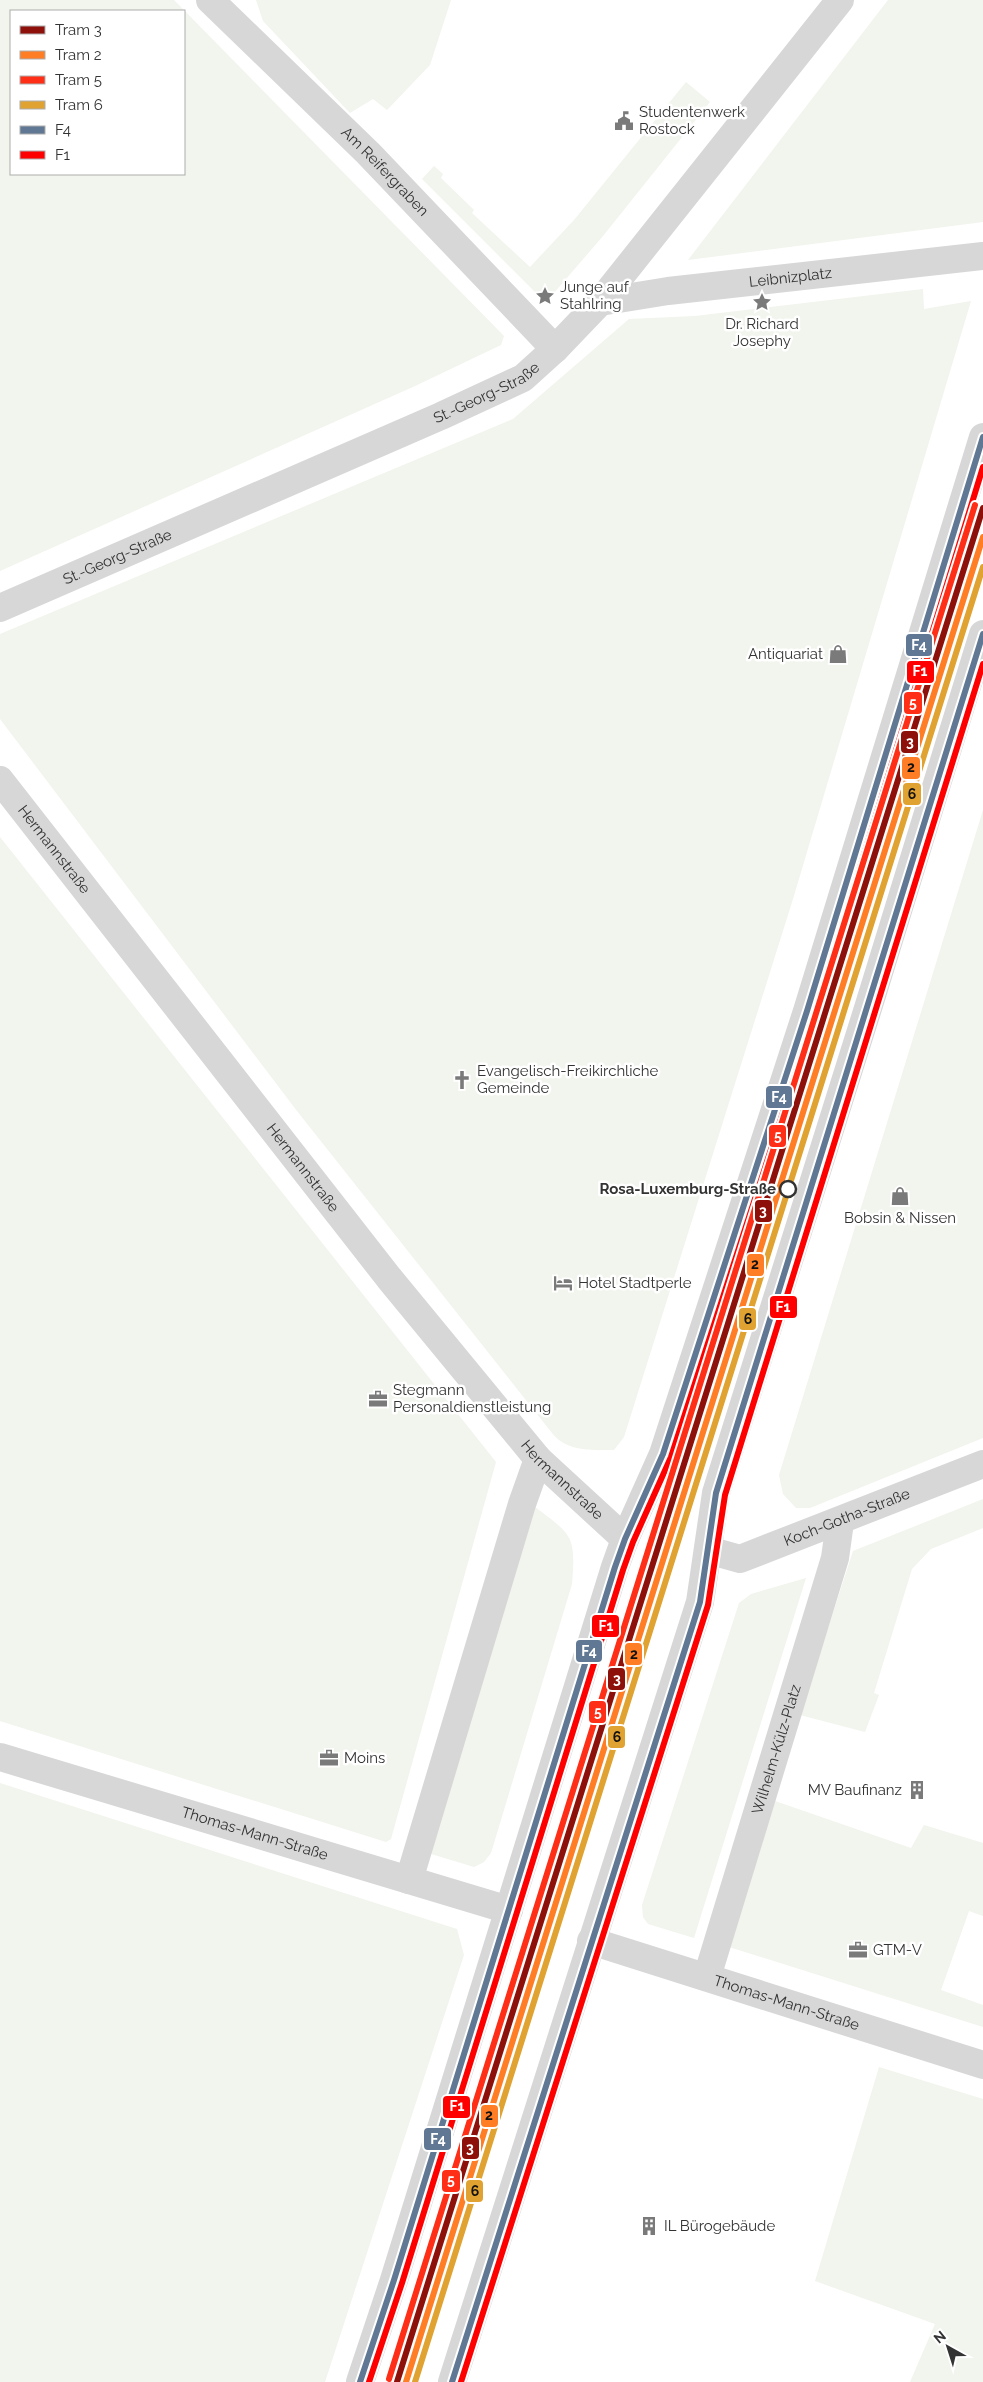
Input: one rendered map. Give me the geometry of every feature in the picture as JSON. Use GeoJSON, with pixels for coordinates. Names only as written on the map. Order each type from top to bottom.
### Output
{"type":"FeatureCollection","features":[{"type":"Feature","properties":{"kind":"street","name":"Am Reifergraben"},"geometry":{"type":"LineString","coordinates":[[210,0],[368,153],[555,349]]}},
{"type":"Feature","properties":{"kind":"street","name":"St.-Georg-Straße"},"geometry":{"type":"LineString","coordinates":[[0,608],[458,409],[523,378],[555,349],[600,302],[840,0]]}},
{"type":"Feature","properties":{"kind":"street","name":"Leibnizplatz"},"geometry":{"type":"LineString","coordinates":[[600,302],[677,290],[983,256]]}},
{"type":"Feature","properties":{"kind":"street"},"geometry":{"type":"LineString","coordinates":[[360,2382],[625,1539],[663,1454],[807,1011],[983,437]]}},
{"type":"Feature","properties":{"kind":"street"},"geometry":{"type":"LineString","coordinates":[[452,2382],[700,1602],[716,1493],[983,634]]}},
{"type":"Feature","properties":{"kind":"street","name":"Hermannstraße"},"geometry":{"type":"LineString","coordinates":[[0,780],[389,1278],[538,1460],[625,1539]]}},
{"type":"Feature","properties":{"kind":"street"},"geometry":{"type":"LineString","coordinates":[[409,1880],[522,1504],[538,1460]]}},
{"type":"Feature","properties":{"kind":"street","name":"Koch-Gotha-Straße"},"geometry":{"type":"LineString","coordinates":[[708,1550],[740,1559],[840,1522],[983,1464]]}},
{"type":"Feature","properties":{"kind":"street","name":"Wilhelm-Külz-Platz"},"geometry":{"type":"LineString","coordinates":[[707,1977],[835,1558],[840,1522]]}},
{"type":"Feature","properties":{"kind":"street","name":"Thomas-Mann-Straße"},"geometry":{"type":"LineString","coordinates":[[0,1757],[509,1910]]}},
{"type":"Feature","properties":{"kind":"street","name":"Thomas-Mann-Straße"},"geometry":{"type":"LineString","coordinates":[[591,1941],[983,2065]]}},
{"type":"Feature","properties":{"kind":"shaded area"},"geometry":{"type":"Polygon","coordinates":[[[0,0],[174,0],[184,10],[10,10],[10,175],[185,175],[185,11],[504,336],[501,345],[415,386],[0,571],[0,0]]]}},
{"type":"Feature","properties":{"kind":"shaded area"},"geometry":{"type":"Polygon","coordinates":[[[256,0],[451,0],[430,65],[387,110],[373,99],[350,113],[263,21],[256,0]]]}},
{"type":"Feature","properties":{"kind":"shaded area"},"geometry":{"type":"Polygon","coordinates":[[[888,0],[983,0],[983,222],[688,260],[888,0]]]}},
{"type":"Feature","properties":{"kind":"shaded area"},"geometry":{"type":"Polygon","coordinates":[[[686,82],[710,102],[603,236],[553,294],[538,295],[422,179],[434,166],[443,174],[441,178],[474,210],[472,213],[530,267],[574,220],[686,82]]]}},
{"type":"Feature","properties":{"kind":"shaded area"},"geometry":{"type":"Polygon","coordinates":[[[923,289],[924,309],[971,301],[793,899],[624,1437],[614,1450],[589,1450],[572,1447],[565,1444],[552,1433],[297,1111],[0,719],[0,634],[513,419],[629,319],[695,316],[923,289]]]}},
{"type":"Feature","properties":{"kind":"shaded area"},"geometry":{"type":"Polygon","coordinates":[[[983,810],[983,1438],[810,1508],[796,1508],[783,1494],[779,1475],[983,810]]]}},
{"type":"Feature","properties":{"kind":"shaded area"},"geometry":{"type":"Polygon","coordinates":[[[0,837],[496,1462],[391,1839],[386,1842],[0,1721],[0,837]]]}},
{"type":"Feature","properties":{"kind":"shaded area"},"geometry":{"type":"Polygon","coordinates":[[[983,1499],[983,1528],[931,1549],[912,1569],[874,1693],[879,1695],[865,1732],[800,1715],[853,1551],[983,1499]]]}},
{"type":"Feature","properties":{"kind":"shaded area"},"geometry":{"type":"Polygon","coordinates":[[[535,1507],[557,1524],[569,1538],[573,1555],[572,1584],[491,1853],[484,1862],[474,1867],[428,1853],[535,1507]]]}},
{"type":"Feature","properties":{"kind":"shaded area"},"geometry":{"type":"Polygon","coordinates":[[[806,1578],[694,1938],[648,1924],[643,1917],[642,1905],[739,1603],[751,1594],[806,1578]]]}},
{"type":"Feature","properties":{"kind":"shaded area"},"geometry":{"type":"Polygon","coordinates":[[[0,1783],[457,1929],[464,1955],[325,2382],[0,2382],[0,1783]]]}},
{"type":"Feature","properties":{"kind":"shaded area"},"geometry":{"type":"Polygon","coordinates":[[[775,1801],[911,1848],[924,1825],[983,1843],[983,1916],[969,1911],[941,1990],[983,2005],[983,2027],[726,1946],[775,1801]]]}},
{"type":"Feature","properties":{"kind":"shaded area"},"geometry":{"type":"Polygon","coordinates":[[[879,2067],[983,2099],[983,2382],[910,2382],[935,2324],[815,2281],[879,2067]]]}},
{"type":"Feature","properties":{"kind":"tram line","name":"5"},"geometry":{"type":"LineString","coordinates":[[389,2379],[975,505]]}},
{"type":"Feature","properties":{"kind":"tram line","name":"3"},"geometry":{"type":"LineString","coordinates":[[397,2382],[983,508]]}},
{"type":"Feature","properties":{"kind":"tram line","name":"2"},"geometry":{"type":"LineString","coordinates":[[406,2382],[983,537]]}},
{"type":"Feature","properties":{"kind":"tram line","name":"6"},"geometry":{"type":"LineString","coordinates":[[415,2382],[983,567]]}},
{"type":"Feature","properties":{"kind":"transit line","name":"F4"},"geometry":{"type":"LineString","coordinates":[[360,2382],[394,2280],[615,1567],[625,1539],[663,1454],[807,1011],[983,437]]}},
{"type":"Feature","properties":{"kind":"transit line","name":"F1"},"geometry":{"type":"LineString","coordinates":[[369,2382],[402,2283],[623,1570],[633,1542],[671,1457],[815,1014],[983,467]]}},
{"type":"Feature","properties":{"kind":"transit line","name":"F4"},"geometry":{"type":"LineString","coordinates":[[452,2382],[700,1602],[716,1493],[983,634]]}},
{"type":"Feature","properties":{"kind":"transit line","name":"F1"},"geometry":{"type":"LineString","coordinates":[[461,2382],[708,1605],[725,1495],[983,664]]}},
{"type":"Feature","properties":{"kind":"place","name":"Studentenwerk Rostock"},"geometry":{"type":"Point","coordinates":[624,121]}},
{"type":"Feature","properties":{"kind":"place","name":"Junge auf Stahlring"},"geometry":{"type":"Point","coordinates":[545,296]}},
{"type":"Feature","properties":{"kind":"place","name":"Dr. Richard Josephy"},"geometry":{"type":"Point","coordinates":[762,302]}},
{"type":"Feature","properties":{"kind":"place","name":"Antiquariat"},"geometry":{"type":"Point","coordinates":[838,654]}},
{"type":"Feature","properties":{"kind":"place","name":"Evangelisch-Freikirchliche Gemeinde"},"geometry":{"type":"Point","coordinates":[462,1080]}},
{"type":"Feature","properties":{"kind":"place","name":"Rosa-Luxemburg-Straße"},"geometry":{"type":"Point","coordinates":[788,1189]}},
{"type":"Feature","properties":{"kind":"place","name":"Bobsin & Nissen"},"geometry":{"type":"Point","coordinates":[900,1196]}},
{"type":"Feature","properties":{"kind":"place","name":"Hotel Stadtperle"},"geometry":{"type":"Point","coordinates":[563,1283]}},
{"type":"Feature","properties":{"kind":"place","name":"Stegmann Personaldienstleistung"},"geometry":{"type":"Point","coordinates":[378,1399]}},
{"type":"Feature","properties":{"kind":"place","name":"Moins"},"geometry":{"type":"Point","coordinates":[329,1758]}},
{"type":"Feature","properties":{"kind":"place","name":"MV Baufinanz"},"geometry":{"type":"Point","coordinates":[917,1790]}},
{"type":"Feature","properties":{"kind":"place","name":"GTM-V"},"geometry":{"type":"Point","coordinates":[858,1950]}},
{"type":"Feature","properties":{"kind":"place","name":"IL Bürogebäude"},"geometry":{"type":"Point","coordinates":[649,2226]}}]}
